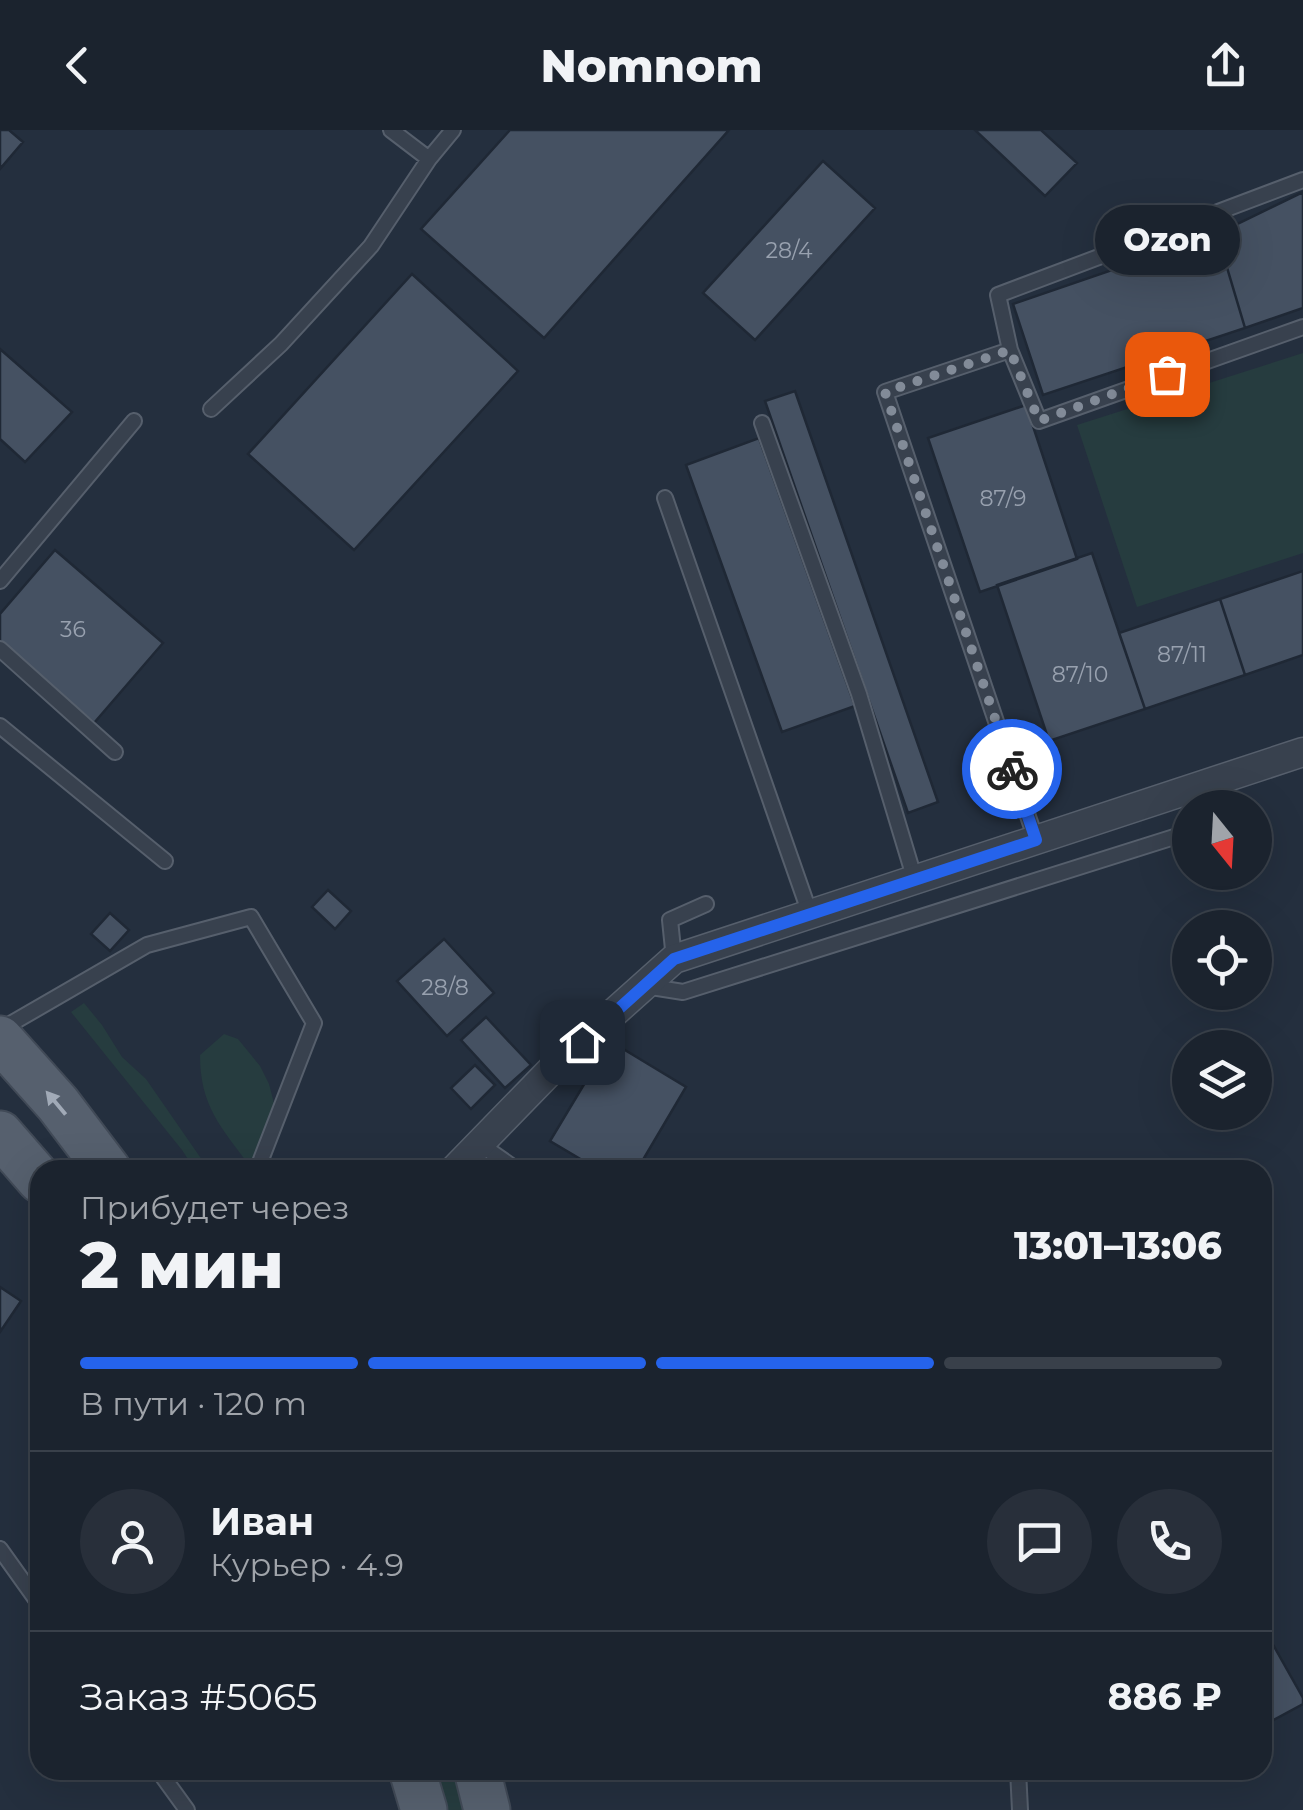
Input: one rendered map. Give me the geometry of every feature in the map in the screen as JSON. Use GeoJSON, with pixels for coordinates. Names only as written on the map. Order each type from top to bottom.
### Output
{"type":"FeatureCollection","features":[{"type":"Feature","properties":{"kind":"main road"},"geometry":{"type":"LineString","coordinates":[[0,1039],[58,1104],[100,1160]]}},
{"type":"Feature","properties":{"kind":"main road"},"geometry":{"type":"LineString","coordinates":[[0,1134],[30,1168]]}},
{"type":"Feature","properties":{"kind":"main road"},"geometry":{"type":"LineString","coordinates":[[415,1780],[424,1810]]}},
{"type":"Feature","properties":{"kind":"main road"},"geometry":{"type":"LineString","coordinates":[[480,1780],[487,1810]]}},
{"type":"Feature","properties":{"kind":"street"},"geometry":{"type":"LineString","coordinates":[[464,1160],[561,1060],[674,959],[1303,752]]}},
{"type":"Feature","properties":{"kind":"lane"},"geometry":{"type":"LineString","coordinates":[[391,130],[428,159]]}},
{"type":"Feature","properties":{"kind":"lane"},"geometry":{"type":"LineString","coordinates":[[211,409],[280,344],[371,246],[428,159],[453,130]]}},
{"type":"Feature","properties":{"kind":"lane"},"geometry":{"type":"LineString","coordinates":[[1303,180],[998,295],[1010,350],[1039,421],[1303,327]]}},
{"type":"Feature","properties":{"kind":"lane"},"geometry":{"type":"LineString","coordinates":[[1010,350],[885,392],[1036,840]]}},
{"type":"Feature","properties":{"kind":"lane"},"geometry":{"type":"LineString","coordinates":[[0,581],[134,421]]}},
{"type":"Feature","properties":{"kind":"lane"},"geometry":{"type":"LineString","coordinates":[[762,423],[859,694],[914,880]]}},
{"type":"Feature","properties":{"kind":"lane"},"geometry":{"type":"LineString","coordinates":[[665,498],[810,914]]}},
{"type":"Feature","properties":{"kind":"lane"},"geometry":{"type":"LineString","coordinates":[[0,649],[115,752]]}},
{"type":"Feature","properties":{"kind":"lane"},"geometry":{"type":"LineString","coordinates":[[0,726],[165,861]]}},
{"type":"Feature","properties":{"kind":"lane"},"geometry":{"type":"LineString","coordinates":[[645,986],[682,992],[1172,838]]}},
{"type":"Feature","properties":{"kind":"lane"},"geometry":{"type":"LineString","coordinates":[[674,959],[670,920],[706,904]]}},
{"type":"Feature","properties":{"kind":"lane"},"geometry":{"type":"LineString","coordinates":[[0,1030],[147,945],[251,917],[314,1024],[261,1160]]}},
{"type":"Feature","properties":{"kind":"lane"},"geometry":{"type":"LineString","coordinates":[[480,1144],[503,1160]]}},
{"type":"Feature","properties":{"kind":"lane"},"geometry":{"type":"LineString","coordinates":[[0,1549],[30,1591]]}},
{"type":"Feature","properties":{"kind":"lane"},"geometry":{"type":"LineString","coordinates":[[165,1780],[186,1810]]}},
{"type":"Feature","properties":{"kind":"lane"},"geometry":{"type":"LineString","coordinates":[[1018,1780],[1020,1810]]}},
{"type":"Feature","properties":{"kind":"green space"},"geometry":{"type":"Polygon","coordinates":[[[1303,353],[1303,553],[1137,607],[1077,425],[1303,353]]]}},
{"type":"Feature","properties":{"kind":"green space"},"geometry":{"type":"Polygon","coordinates":[[[84,1003],[122,1057],[146,1079],[202,1160],[188,1160],[71,1012],[84,1003]]]}},
{"type":"Feature","properties":{"kind":"green space"},"geometry":{"type":"Polygon","coordinates":[[[224,1034],[238,1039],[260,1066],[275,1107],[253,1160],[246,1160],[214,1115],[204,1088],[200,1055],[224,1034]]]}},
{"type":"Feature","properties":{"kind":"green space"},"geometry":{"type":"Polygon","coordinates":[[[436,1780],[456,1780],[466,1810],[446,1810],[436,1780]]]}},
{"type":"Feature","properties":{"kind":"building"},"geometry":{"type":"Polygon","coordinates":[[[0,130],[9,130],[23,142],[0,169],[0,130]]]}},
{"type":"Feature","properties":{"kind":"building"},"geometry":{"type":"Polygon","coordinates":[[[510,130],[729,130],[544,338],[421,229],[510,130]]]}},
{"type":"Feature","properties":{"kind":"building"},"geometry":{"type":"Polygon","coordinates":[[[975,130],[1041,130],[1077,163],[1045,196],[975,130]]]}},
{"type":"Feature","properties":{"kind":"building"},"geometry":{"type":"Polygon","coordinates":[[[823,161],[875,208],[755,340],[703,293],[823,161]]]}},
{"type":"Feature","properties":{"kind":"building"},"geometry":{"type":"Polygon","coordinates":[[[1303,192],[1303,308],[1245,328],[1217,234],[1303,192]]]}},
{"type":"Feature","properties":{"kind":"building"},"geometry":{"type":"Polygon","coordinates":[[[1217,234],[1245,328],[1043,395],[1013,304],[1217,234]]]}},
{"type":"Feature","properties":{"kind":"building"},"geometry":{"type":"Polygon","coordinates":[[[412,274],[518,371],[354,550],[248,454],[412,274]]]}},
{"type":"Feature","properties":{"kind":"building"},"geometry":{"type":"Polygon","coordinates":[[[0,349],[72,412],[25,462],[0,439],[0,349]]]}},
{"type":"Feature","properties":{"kind":"building"},"geometry":{"type":"Polygon","coordinates":[[[795,391],[938,802],[908,813],[765,401],[795,391]]]}},
{"type":"Feature","properties":{"kind":"building"},"geometry":{"type":"Polygon","coordinates":[[[1026,405],[1077,559],[980,592],[928,438],[1026,405]]]}},
{"type":"Feature","properties":{"kind":"building"},"geometry":{"type":"Polygon","coordinates":[[[759,438],[855,706],[782,732],[686,465],[759,438]]]}},
{"type":"Feature","properties":{"kind":"building"},"geometry":{"type":"Polygon","coordinates":[[[55,550],[163,643],[94,723],[0,643],[0,614],[55,550]]]}},
{"type":"Feature","properties":{"kind":"building"},"geometry":{"type":"Polygon","coordinates":[[[1092,553],[1145,709],[1049,741],[997,585],[1092,553]]]}},
{"type":"Feature","properties":{"kind":"building"},"geometry":{"type":"Polygon","coordinates":[[[1303,571],[1303,655],[1245,675],[1220,599],[1303,571]]]}},
{"type":"Feature","properties":{"kind":"building"},"geometry":{"type":"Polygon","coordinates":[[[1220,599],[1245,675],[1145,709],[1119,633],[1220,599]]]}},
{"type":"Feature","properties":{"kind":"building"},"geometry":{"type":"Polygon","coordinates":[[[328,890],[351,911],[335,929],[312,907],[328,890]]]}},
{"type":"Feature","properties":{"kind":"building"},"geometry":{"type":"Polygon","coordinates":[[[110,913],[129,930],[110,951],[91,934],[110,913]]]}},
{"type":"Feature","properties":{"kind":"building"},"geometry":{"type":"Polygon","coordinates":[[[444,939],[494,993],[447,1036],[397,981],[444,939]]]}},
{"type":"Feature","properties":{"kind":"building"},"geometry":{"type":"Polygon","coordinates":[[[486,1017],[531,1065],[505,1088],[461,1040],[486,1017]]]}},
{"type":"Feature","properties":{"kind":"building"},"geometry":{"type":"Polygon","coordinates":[[[610,1041],[686,1087],[643,1160],[582,1160],[550,1141],[610,1041]]]}},
{"type":"Feature","properties":{"kind":"building"},"geometry":{"type":"Polygon","coordinates":[[[475,1065],[495,1085],[471,1109],[451,1088],[475,1065]]]}},
{"type":"Feature","properties":{"kind":"building"},"geometry":{"type":"Polygon","coordinates":[[[0,1287],[21,1301],[0,1332],[0,1287]]]}},
{"type":"Feature","properties":{"kind":"building"},"geometry":{"type":"Polygon","coordinates":[[[1272,1643],[1303,1698],[1303,1704],[1272,1721],[1272,1643]]]}},
{"type":"Feature","properties":{"kind":"way so far"},"geometry":{"type":"LineString","coordinates":[[1012,769],[885,392],[1010,350],[1039,421],[1167,374]]}},
{"type":"Feature","properties":{"kind":"place","name":"Ozon"},"geometry":{"type":"Point","coordinates":[1167,374]}},
{"type":"Feature","properties":{"kind":"route"},"geometry":{"type":"LineString","coordinates":[[582,1042],[674,959],[1036,840],[1012,769]]}}]}
